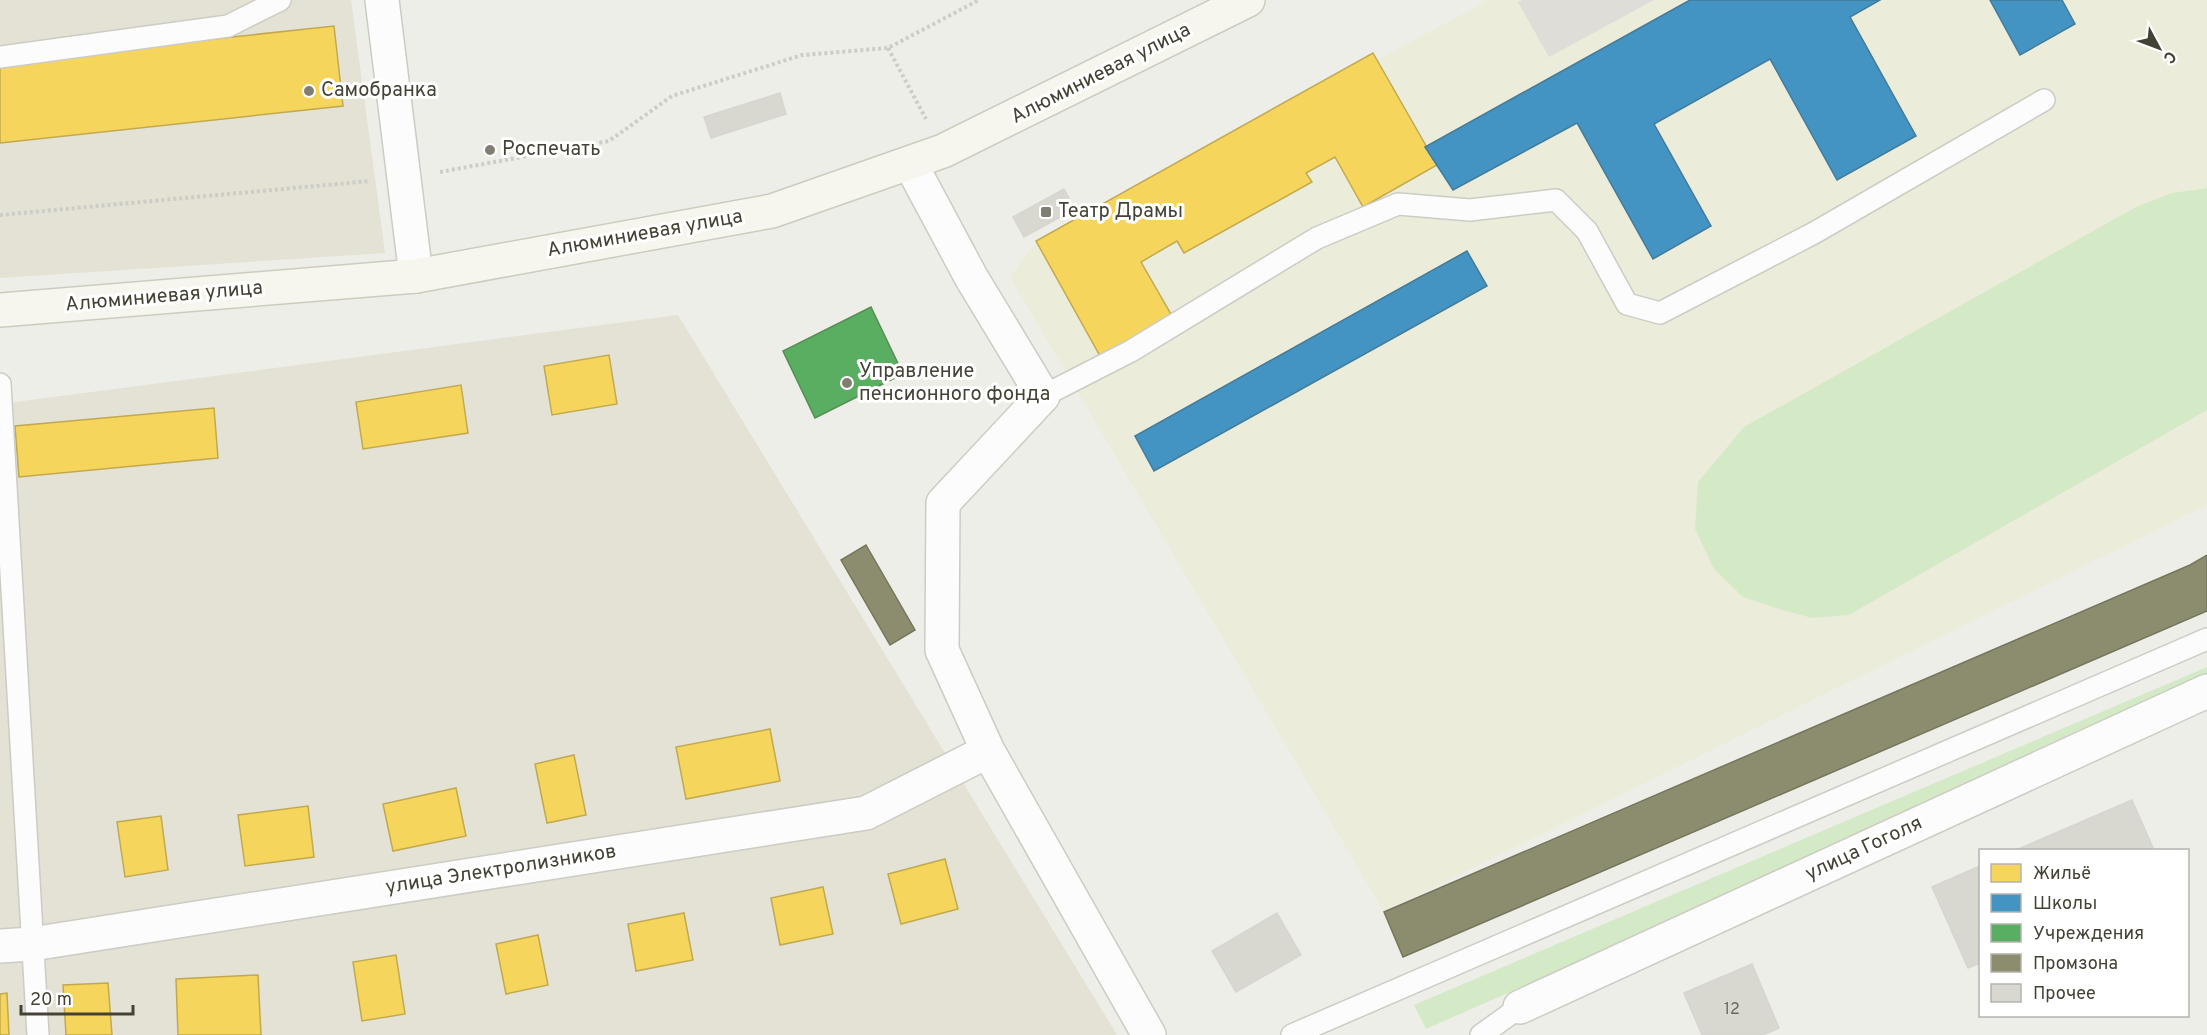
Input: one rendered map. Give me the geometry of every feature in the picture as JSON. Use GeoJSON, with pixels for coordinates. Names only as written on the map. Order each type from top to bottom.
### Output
{"type":"FeatureCollection","features":[{"type":"Feature","properties":{"kind":"main road","name":"Алюминиевая улица"},"geometry":{"type":"LineString","coordinates":[[0,310],[416,276],[772,211],[943,151],[1248,0]]}},
{"type":"Feature","properties":{"kind":"street"},"geometry":{"type":"LineString","coordinates":[[382,0],[416,276]]}},
{"type":"Feature","properties":{"kind":"street"},"geometry":{"type":"LineString","coordinates":[[910,163],[971,276],[1043,396],[944,503],[942,650],[988,751],[1149,1035]]}},
{"type":"Feature","properties":{"kind":"street","name":"улица Гоголя"},"geometry":{"type":"LineString","coordinates":[[1520,1007],[2207,691]]}},
{"type":"Feature","properties":{"kind":"street","name":"улица Электролизников"},"geometry":{"type":"LineString","coordinates":[[0,946],[32,944],[866,813],[988,751]]}},
{"type":"Feature","properties":{"kind":"lane"},"geometry":{"type":"LineString","coordinates":[[0,57],[228,26],[280,0]]}},
{"type":"Feature","properties":{"kind":"lane"},"geometry":{"type":"LineString","coordinates":[[1043,396],[1131,351],[1317,238],[1398,204],[1470,210],[1556,200],[1587,231],[1627,304],[1660,313],[1814,233],[2044,100]]}},
{"type":"Feature","properties":{"kind":"lane"},"geometry":{"type":"LineString","coordinates":[[0,384],[38,1035]]}},
{"type":"Feature","properties":{"kind":"lane"},"geometry":{"type":"LineString","coordinates":[[1292,1035],[2207,639]]}},
{"type":"Feature","properties":{"kind":"lane"},"geometry":{"type":"LineString","coordinates":[[1480,1035],[1520,1007]]}},
{"type":"Feature","properties":{"kind":"path"},"geometry":{"type":"LineString","coordinates":[[0,215],[404,178],[609,141],[672,96],[802,55],[888,48],[980,0]]}},
{"type":"Feature","properties":{"kind":"shaded area"},"geometry":{"type":"Polygon","coordinates":[[[0,0],[351,0],[385,253],[0,278],[0,0]]]}},
{"type":"Feature","properties":{"kind":"shaded area"},"geometry":{"type":"Polygon","coordinates":[[[1489,0],[2207,0],[2207,505],[1384,912],[1010,277],[1036,241],[1489,0]]]}},
{"type":"Feature","properties":{"kind":"shaded area"},"geometry":{"type":"Polygon","coordinates":[[[1522,0],[1654,0],[1549,57],[1518,2],[1522,0]]]}},
{"type":"Feature","properties":{"kind":"shaded area"},"geometry":{"type":"Polygon","coordinates":[[[678,315],[1117,1035],[0,1035],[0,404],[678,315]]]}},
{"type":"Feature","properties":{"kind":"green space"},"geometry":{"type":"Polygon","coordinates":[[[2207,188],[2207,410],[1849,615],[1812,618],[1743,597],[1714,569],[1695,529],[1698,482],[1744,427],[2136,207],[2172,193],[2207,188]]]}},
{"type":"Feature","properties":{"kind":"green space"},"geometry":{"type":"Polygon","coordinates":[[[2207,667],[2207,686],[1426,1029],[1414,1005],[2207,667]]]}},
{"type":"Feature","properties":{"kind":"building: Жильё"},"geometry":{"type":"Polygon","coordinates":[[[334,26],[343,106],[0,143],[0,62],[334,26]]]}},
{"type":"Feature","properties":{"kind":"building: Жильё"},"geometry":{"type":"Polygon","coordinates":[[[1373,53],[1437,165],[1363,207],[1335,157],[1306,173],[1312,182],[1184,253],[1177,241],[1141,262],[1172,316],[1100,356],[1036,241],[1373,53]]]}},
{"type":"Feature","properties":{"kind":"building: Жильё"},"geometry":{"type":"Polygon","coordinates":[[[609,355],[617,404],[552,415],[544,366],[609,355]]]}},
{"type":"Feature","properties":{"kind":"building: Жильё"},"geometry":{"type":"Polygon","coordinates":[[[461,385],[468,433],[363,449],[356,402],[461,385]]]}},
{"type":"Feature","properties":{"kind":"building: Жильё"},"geometry":{"type":"Polygon","coordinates":[[[214,408],[218,458],[19,477],[15,426],[214,408]]]}},
{"type":"Feature","properties":{"kind":"building: Жильё"},"geometry":{"type":"Polygon","coordinates":[[[770,729],[780,781],[686,799],[676,747],[770,729]]]}},
{"type":"Feature","properties":{"kind":"building: Жильё"},"geometry":{"type":"Polygon","coordinates":[[[574,755],[586,815],[547,823],[535,764],[574,755]]]}},
{"type":"Feature","properties":{"kind":"building: Жильё"},"geometry":{"type":"Polygon","coordinates":[[[456,788],[466,836],[393,851],[383,804],[456,788]]]}},
{"type":"Feature","properties":{"kind":"building: Жильё"},"geometry":{"type":"Polygon","coordinates":[[[308,806],[314,857],[245,866],[238,815],[308,806]]]}},
{"type":"Feature","properties":{"kind":"building: Жильё"},"geometry":{"type":"Polygon","coordinates":[[[161,816],[168,870],[125,877],[117,822],[161,816]]]}},
{"type":"Feature","properties":{"kind":"building: Жильё"},"geometry":{"type":"Polygon","coordinates":[[[945,859],[958,909],[901,924],[888,874],[945,859]]]}},
{"type":"Feature","properties":{"kind":"building: Жильё"},"geometry":{"type":"Polygon","coordinates":[[[823,887],[833,934],[780,945],[771,898],[823,887]]]}},
{"type":"Feature","properties":{"kind":"building: Жильё"},"geometry":{"type":"Polygon","coordinates":[[[684,913],[693,960],[636,971],[628,924],[684,913]]]}},
{"type":"Feature","properties":{"kind":"building: Жильё"},"geometry":{"type":"Polygon","coordinates":[[[538,935],[548,985],[506,994],[496,944],[538,935]]]}},
{"type":"Feature","properties":{"kind":"building: Жильё"},"geometry":{"type":"Polygon","coordinates":[[[396,955],[405,1014],[362,1021],[353,962],[396,955]]]}},
{"type":"Feature","properties":{"kind":"building: Жильё"},"geometry":{"type":"Polygon","coordinates":[[[258,975],[261,1035],[178,1035],[176,979],[258,975]]]}},
{"type":"Feature","properties":{"kind":"building: Жильё"},"geometry":{"type":"Polygon","coordinates":[[[108,983],[112,1035],[66,1035],[63,985],[108,983]]]}},
{"type":"Feature","properties":{"kind":"building: Жильё"},"geometry":{"type":"Polygon","coordinates":[[[7,993],[9,1035],[0,1035],[0,994],[7,993]]]}},
{"type":"Feature","properties":{"kind":"building: Школы"},"geometry":{"type":"Polygon","coordinates":[[[1690,0],[1880,0],[1850,17],[1916,136],[1837,180],[1770,59],[1654,124],[1711,226],[1653,259],[1577,123],[1453,190],[1425,147],[1690,0]]]}},
{"type":"Feature","properties":{"kind":"building: Школы"},"geometry":{"type":"Polygon","coordinates":[[[1990,0],[2062,0],[2075,24],[2020,55],[1990,0]]]}},
{"type":"Feature","properties":{"kind":"building: Школы"},"geometry":{"type":"Polygon","coordinates":[[[1467,251],[1487,286],[1154,471],[1135,436],[1467,251]]]}},
{"type":"Feature","properties":{"kind":"building: Учреждения"},"geometry":{"type":"Polygon","coordinates":[[[871,307],[903,374],[815,418],[783,351],[871,307]]]}},
{"type":"Feature","properties":{"kind":"building: Промзона"},"geometry":{"type":"Polygon","coordinates":[[[866,545],[915,630],[890,645],[841,560],[866,545]]]}},
{"type":"Feature","properties":{"kind":"building: Промзона"},"geometry":{"type":"Polygon","coordinates":[[[2207,555],[2207,611],[1403,957],[1384,912],[2190,565],[2207,555]]]}},
{"type":"Feature","properties":{"kind":"building: Прочее"},"geometry":{"type":"Polygon","coordinates":[[[780,93],[786,114],[711,138],[704,117],[780,93]]]}},
{"type":"Feature","properties":{"kind":"building: Прочее"},"geometry":{"type":"Polygon","coordinates":[[[1064,189],[1075,209],[1024,237],[1013,217],[1064,189]]]}},
{"type":"Feature","properties":{"kind":"building: Прочее"},"geometry":{"type":"Polygon","coordinates":[[[2132,800],[2154,849],[2018,849],[2132,800]]]}},
{"type":"Feature","properties":{"kind":"building: Прочее"},"geometry":{"type":"Polygon","coordinates":[[[1979,866],[1979,963],[1968,968],[1932,887],[1979,866]]]}},
{"type":"Feature","properties":{"kind":"building: Прочее"},"geometry":{"type":"Polygon","coordinates":[[[1277,913],[1301,955],[1236,992],[1212,951],[1277,913]]]}},
{"type":"Feature","properties":{"kind":"building: Прочее"},"geometry":{"type":"Polygon","coordinates":[[[1752,964],[1779,1028],[1763,1035],[1702,1035],[1684,993],[1752,964]]]}},
{"type":"Feature","properties":{"kind":"place","name":"Самобранка"},"geometry":{"type":"Point","coordinates":[309,91]}},
{"type":"Feature","properties":{"kind":"place","name":"Роспечать"},"geometry":{"type":"Point","coordinates":[490,150]}},
{"type":"Feature","properties":{"kind":"place","name":"Театр Драмы"},"geometry":{"type":"Point","coordinates":[1046,212]}},
{"type":"Feature","properties":{"kind":"place","name":"Управление пенсионного фонда"},"geometry":{"type":"Point","coordinates":[847,383]}}]}
